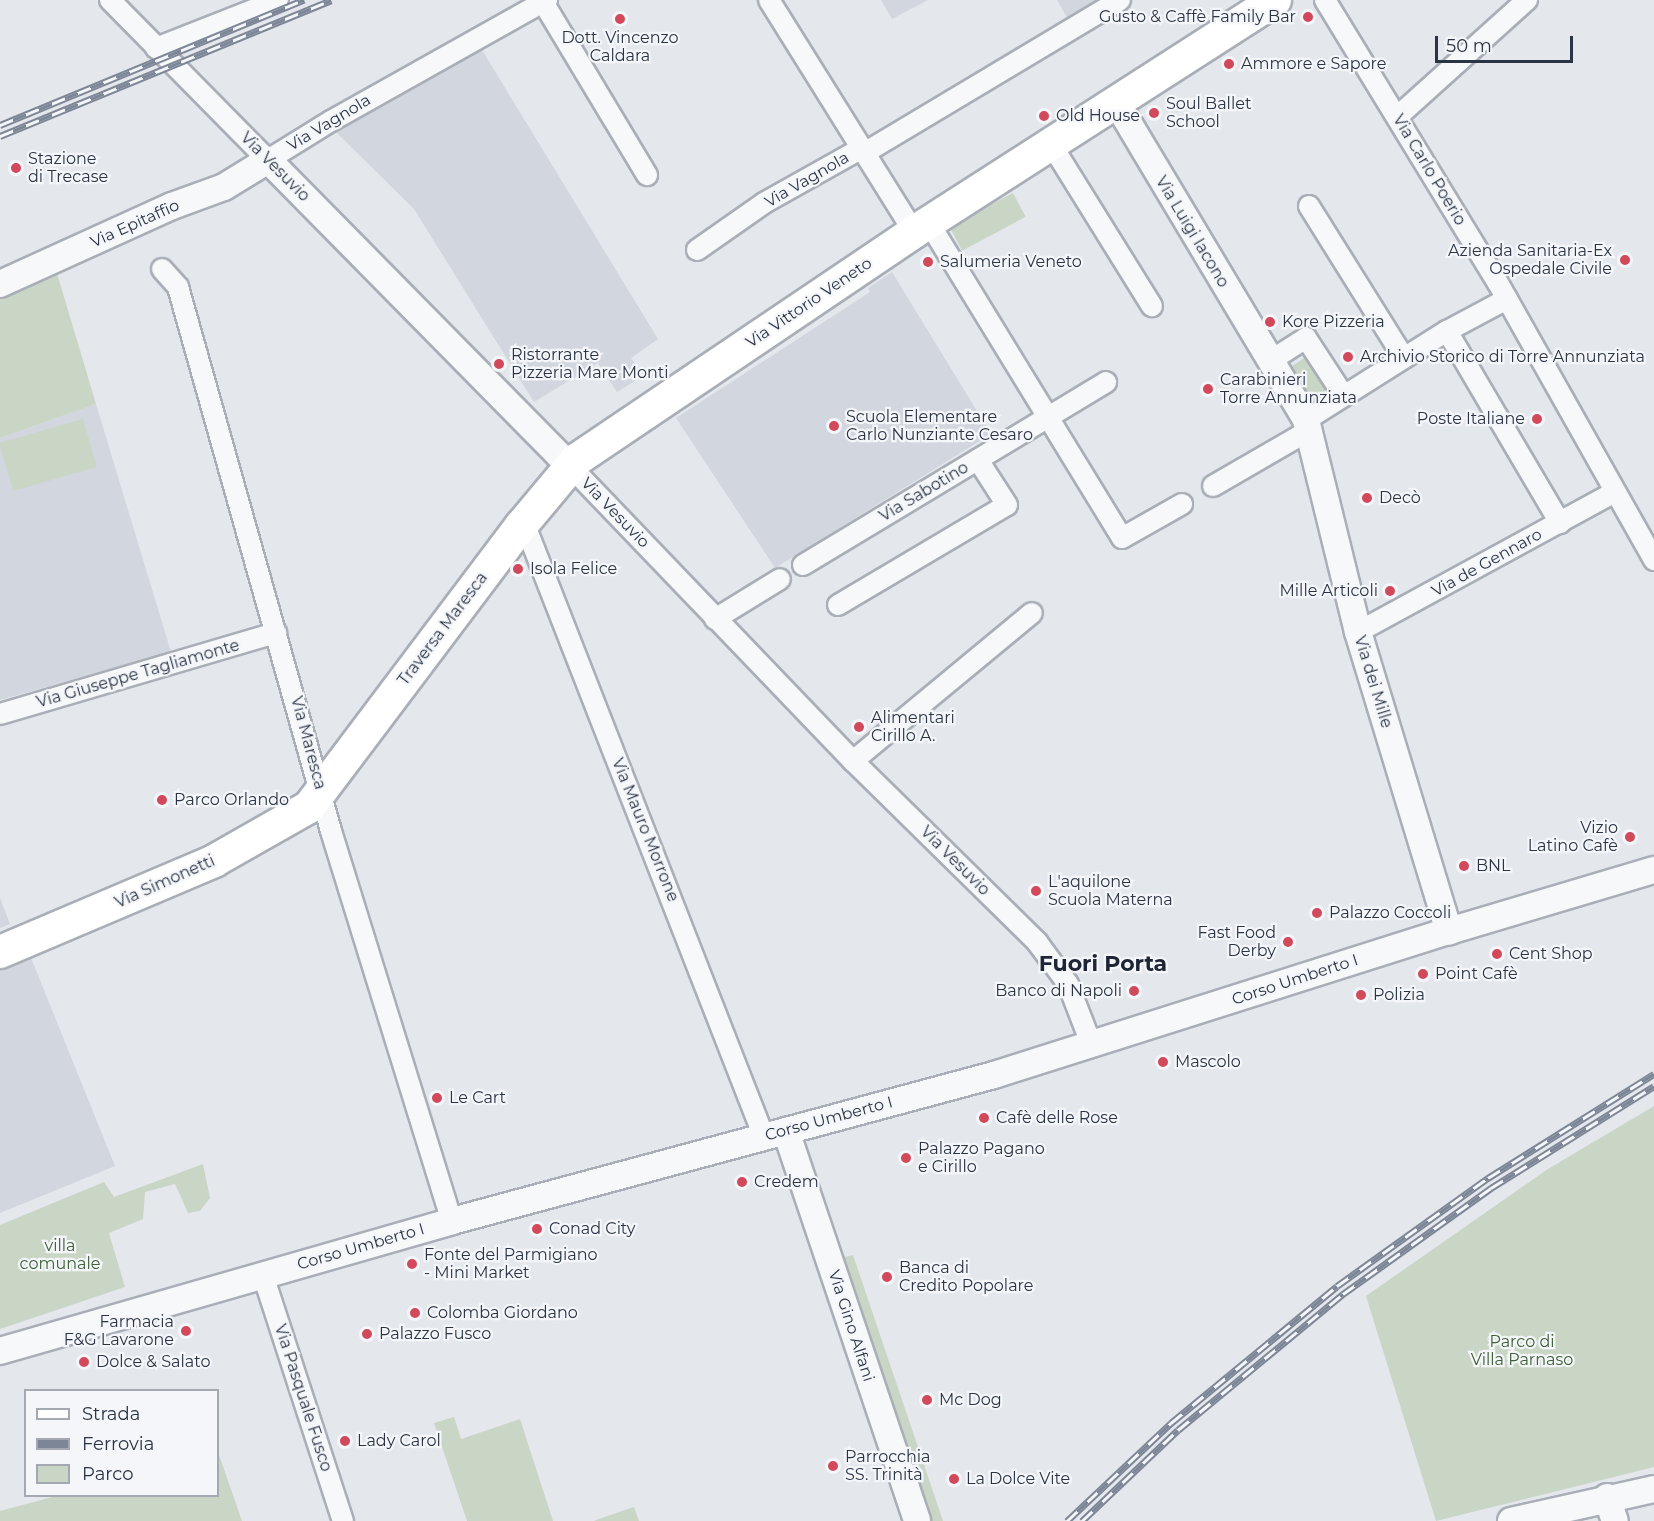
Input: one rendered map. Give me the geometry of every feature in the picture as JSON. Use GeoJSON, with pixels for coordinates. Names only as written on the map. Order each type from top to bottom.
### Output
{"type":"FeatureCollection","features":[{"type":"Feature","properties":{"kind":"main road","name":"Via Vittorio Veneto"},"geometry":{"type":"LineString","coordinates":[[570,466],[922,227],[1275,0]]}},
{"type":"Feature","properties":{"kind":"main road","name":"Traversa Maresca"},"geometry":{"type":"LineString","coordinates":[[322,795],[333,773],[521,526],[570,466]]}},
{"type":"Feature","properties":{"kind":"main road","name":"Via Simonetti"},"geometry":{"type":"LineString","coordinates":[[0,952],[214,861],[309,807],[322,795]]}},
{"type":"Feature","properties":{"kind":"street","name":"Via Vesuvio"},"geometry":{"type":"LineString","coordinates":[[110,0],[570,466],[853,761],[1056,963],[1068,984],[1092,1046]]}},
{"type":"Feature","properties":{"kind":"street"},"geometry":{"type":"LineString","coordinates":[[156,48],[278,0]]}},
{"type":"Feature","properties":{"kind":"street","name":"Via Vagnola"},"geometry":{"type":"LineString","coordinates":[[770,0],[864,150]]}},
{"type":"Feature","properties":{"kind":"street","name":"Via Vagnola"},"geometry":{"type":"LineString","coordinates":[[697,250],[764,203],[864,150],[1120,0]]}},
{"type":"Feature","properties":{"kind":"street","name":"Via Carlo Poerio"},"geometry":{"type":"LineString","coordinates":[[1326,0],[1507,299],[1654,560]]}},
{"type":"Feature","properties":{"kind":"street"},"geometry":{"type":"LineString","coordinates":[[1397,117],[1527,0]]}},
{"type":"Feature","properties":{"kind":"street"},"geometry":{"type":"LineString","coordinates":[[545,1],[646,175]]}},
{"type":"Feature","properties":{"kind":"street","name":"Via Vagnola"},"geometry":{"type":"LineString","coordinates":[[268,160],[331,121],[545,1]]}},
{"type":"Feature","properties":{"kind":"street","name":"Via Luigi Iacono"},"geometry":{"type":"LineString","coordinates":[[1116,102],[1307,425]]}},
{"type":"Feature","properties":{"kind":"street"},"geometry":{"type":"LineString","coordinates":[[1051,144],[1152,306]]}},
{"type":"Feature","properties":{"kind":"street"},"geometry":{"type":"LineString","coordinates":[[864,150],[922,227],[1049,417],[1122,538],[1182,504]]}},
{"type":"Feature","properties":{"kind":"street","name":"Via Epitaffio"},"geometry":{"type":"LineString","coordinates":[[0,284],[172,207],[224,187],[268,160]]}},
{"type":"Feature","properties":{"kind":"street"},"geometry":{"type":"LineString","coordinates":[[1309,206],[1404,358]]}},
{"type":"Feature","properties":{"kind":"street","name":"Via Maresca"},"geometry":{"type":"LineString","coordinates":[[162,269],[178,287],[322,795],[452,1221]]}},
{"type":"Feature","properties":{"kind":"street"},"geometry":{"type":"LineString","coordinates":[[1213,486],[1307,425],[1344,396],[1447,331],[1507,299]]}},
{"type":"Feature","properties":{"kind":"street"},"geometry":{"type":"LineString","coordinates":[[1447,331],[1560,523]]}},
{"type":"Feature","properties":{"kind":"street"},"geometry":{"type":"LineString","coordinates":[[1270,362],[1306,338],[1344,396]]}},
{"type":"Feature","properties":{"kind":"street","name":"Via Sabotino"},"geometry":{"type":"LineString","coordinates":[[803,565],[1106,382]]}},
{"type":"Feature","properties":{"kind":"street","name":"Via dei Mille"},"geometry":{"type":"LineString","coordinates":[[1307,425],[1358,632],[1449,931]]}},
{"type":"Feature","properties":{"kind":"street"},"geometry":{"type":"LineString","coordinates":[[838,605],[1007,505],[978,460]]}},
{"type":"Feature","properties":{"kind":"street","name":"Via de Gennaro"},"geometry":{"type":"LineString","coordinates":[[1358,632],[1615,492]]}},
{"type":"Feature","properties":{"kind":"street","name":"Via Mauro Morrone"},"geometry":{"type":"LineString","coordinates":[[521,526],[528,533],[775,1134]]}},
{"type":"Feature","properties":{"kind":"street"},"geometry":{"type":"LineString","coordinates":[[715,619],[780,579]]}},
{"type":"Feature","properties":{"kind":"street"},"geometry":{"type":"LineString","coordinates":[[853,761],[1032,613]]}},
{"type":"Feature","properties":{"kind":"street","name":"Via Giuseppe Tagliamonte"},"geometry":{"type":"LineString","coordinates":[[0,714],[276,633]]}},
{"type":"Feature","properties":{"kind":"street","name":"Corso Umberto I"},"geometry":{"type":"LineString","coordinates":[[0,1351],[452,1221],[1092,1046],[1449,931],[1654,870]]}},
{"type":"Feature","properties":{"kind":"street","name":"Via Gino Alfani"},"geometry":{"type":"LineString","coordinates":[[775,1134],[917,1521]]}},
{"type":"Feature","properties":{"kind":"street","name":"Via Pasquale Fusco"},"geometry":{"type":"LineString","coordinates":[[263,1275],[343,1521]]}},
{"type":"Feature","properties":{"kind":"street"},"geometry":{"type":"LineString","coordinates":[[1511,1521],[1607,1497],[1654,1489]]}},
{"type":"Feature","properties":{"kind":"street"},"geometry":{"type":"LineString","coordinates":[[1607,1497],[1615,1521]]}},
{"type":"Feature","properties":{"kind":"shaded area"},"geometry":{"type":"Polygon","coordinates":[[[881,0],[928,0],[892,19],[881,0]]]}},
{"type":"Feature","properties":{"kind":"shaded area"},"geometry":{"type":"Polygon","coordinates":[[[1057,0],[1101,0],[1068,19],[1057,0]]]}},
{"type":"Feature","properties":{"kind":"shaded area"},"geometry":{"type":"Polygon","coordinates":[[[479,45],[658,339],[631,358],[643,376],[617,392],[598,363],[534,402],[414,209],[333,129],[479,45]]]}},
{"type":"Feature","properties":{"kind":"shaded area","name":"Scuola Elementare Carlo Nunziante Cesaro"},"geometry":{"type":"Polygon","coordinates":[[[892,272],[991,434],[775,568],[676,418],[870,292],[868,288],[892,272]]]}},
{"type":"Feature","properties":{"kind":"shaded area"},"geometry":{"type":"Polygon","coordinates":[[[96,404],[171,652],[0,700],[0,438],[96,404]]]}},
{"type":"Feature","properties":{"kind":"shaded area"},"geometry":{"type":"Polygon","coordinates":[[[0,898],[10,924],[0,928],[0,898]]]}},
{"type":"Feature","properties":{"kind":"shaded area"},"geometry":{"type":"Polygon","coordinates":[[[25,943],[115,1166],[0,1213],[0,953],[25,943]]]}},
{"type":"Feature","properties":{"kind":"green space"},"geometry":{"type":"Polygon","coordinates":[[[1013,193],[1026,217],[962,251],[949,227],[1013,193]]]}},
{"type":"Feature","properties":{"kind":"green space"},"geometry":{"type":"Polygon","coordinates":[[[56,270],[96,404],[0,438],[0,296],[56,270]]]}},
{"type":"Feature","properties":{"kind":"green space"},"geometry":{"type":"Polygon","coordinates":[[[1306,357],[1330,394],[1312,406],[1288,369],[1306,357]]]}},
{"type":"Feature","properties":{"kind":"green space"},"geometry":{"type":"Polygon","coordinates":[[[83,419],[97,467],[13,491],[0,443],[83,419]]]}},
{"type":"Feature","properties":{"kind":"green space","name":"Parco di Villa Parnaso"},"geometry":{"type":"Polygon","coordinates":[[[1654,1106],[1654,1467],[1436,1521],[1366,1296],[1548,1169],[1654,1106]]]}},
{"type":"Feature","properties":{"kind":"green space","name":"villa comunale"},"geometry":{"type":"Polygon","coordinates":[[[203,1164],[210,1198],[200,1211],[188,1213],[175,1184],[145,1192],[143,1219],[109,1233],[125,1287],[0,1329],[0,1225],[104,1182],[114,1197],[203,1164]]]}},
{"type":"Feature","properties":{"kind":"green space"},"geometry":{"type":"Polygon","coordinates":[[[853,1255],[943,1521],[918,1521],[840,1258],[853,1255]]]}},
{"type":"Feature","properties":{"kind":"green space"},"geometry":{"type":"Polygon","coordinates":[[[454,1417],[461,1439],[520,1419],[553,1521],[467,1521],[434,1423],[454,1417]]]}},
{"type":"Feature","properties":{"kind":"green space"},"geometry":{"type":"Polygon","coordinates":[[[219,1455],[242,1521],[0,1521],[0,1511],[52,1497],[219,1497],[219,1455]]]}},
{"type":"Feature","properties":{"kind":"green space"},"geometry":{"type":"Polygon","coordinates":[[[634,1507],[639,1521],[594,1521],[596,1520],[634,1507]]]}},
{"type":"Feature","properties":{"kind":"railway"},"geometry":{"type":"LineString","coordinates":[[0,125],[304,0]]}},
{"type":"Feature","properties":{"kind":"railway"},"geometry":{"type":"LineString","coordinates":[[0,136],[331,0]]}},
{"type":"Feature","properties":{"kind":"railway"},"geometry":{"type":"LineString","coordinates":[[1067,1521],[1171,1423],[1337,1286],[1488,1178],[1654,1074]]}},
{"type":"Feature","properties":{"kind":"railway"},"geometry":{"type":"LineString","coordinates":[[1082,1521],[1178,1430],[1343,1294],[1491,1188],[1654,1086]]}},
{"type":"Feature","properties":{"kind":"place","name":"Gusto & Caffè Family Bar"},"geometry":{"type":"Point","coordinates":[1308,17]}},
{"type":"Feature","properties":{"kind":"place","name":"Dott. Vincenzo Caldara"},"geometry":{"type":"Point","coordinates":[620,19]}},
{"type":"Feature","properties":{"kind":"place","name":"Ammore e Sapore"},"geometry":{"type":"Point","coordinates":[1229,64]}},
{"type":"Feature","properties":{"kind":"place","name":"Soul Ballet School"},"geometry":{"type":"Point","coordinates":[1154,113]}},
{"type":"Feature","properties":{"kind":"place","name":"Old House"},"geometry":{"type":"Point","coordinates":[1044,116]}},
{"type":"Feature","properties":{"kind":"place","name":"Stazione di Trecase"},"geometry":{"type":"Point","coordinates":[16,168]}},
{"type":"Feature","properties":{"kind":"place","name":"Azienda Sanitaria-Ex Ospedale Civile"},"geometry":{"type":"Point","coordinates":[1625,260]}},
{"type":"Feature","properties":{"kind":"place","name":"Salumeria Veneto"},"geometry":{"type":"Point","coordinates":[928,262]}},
{"type":"Feature","properties":{"kind":"place","name":"Kore Pizzeria"},"geometry":{"type":"Point","coordinates":[1270,322]}},
{"type":"Feature","properties":{"kind":"place","name":"Archivio Storico di Torre Annunziata"},"geometry":{"type":"Point","coordinates":[1348,357]}},
{"type":"Feature","properties":{"kind":"place","name":"Ristorrante Pizzeria Mare Monti"},"geometry":{"type":"Point","coordinates":[499,364]}},
{"type":"Feature","properties":{"kind":"place","name":"Carabinieri Torre Annunziata"},"geometry":{"type":"Point","coordinates":[1208,389]}},
{"type":"Feature","properties":{"kind":"place","name":"Poste Italiane"},"geometry":{"type":"Point","coordinates":[1537,419]}},
{"type":"Feature","properties":{"kind":"place","name":"Scuola Elementare Carlo Nunziante Cesaro"},"geometry":{"type":"Point","coordinates":[834,426]}},
{"type":"Feature","properties":{"kind":"place","name":"Decò"},"geometry":{"type":"Point","coordinates":[1367,498]}},
{"type":"Feature","properties":{"kind":"place","name":"Isola Felice"},"geometry":{"type":"Point","coordinates":[518,569]}},
{"type":"Feature","properties":{"kind":"place","name":"Mille Articoli"},"geometry":{"type":"Point","coordinates":[1390,591]}},
{"type":"Feature","properties":{"kind":"place","name":"Alimentari Cirillo A."},"geometry":{"type":"Point","coordinates":[859,727]}},
{"type":"Feature","properties":{"kind":"place","name":"Parco Orlando"},"geometry":{"type":"Point","coordinates":[162,800]}},
{"type":"Feature","properties":{"kind":"place","name":"Vizio Latino Cafè"},"geometry":{"type":"Point","coordinates":[1630,837]}},
{"type":"Feature","properties":{"kind":"place","name":"BNL"},"geometry":{"type":"Point","coordinates":[1464,866]}},
{"type":"Feature","properties":{"kind":"place","name":"L'aquilone Scuola Materna"},"geometry":{"type":"Point","coordinates":[1036,891]}},
{"type":"Feature","properties":{"kind":"place","name":"Palazzo Coccoli"},"geometry":{"type":"Point","coordinates":[1317,913]}},
{"type":"Feature","properties":{"kind":"place","name":"Fast Food Derby"},"geometry":{"type":"Point","coordinates":[1288,942]}},
{"type":"Feature","properties":{"kind":"place","name":"Cent Shop"},"geometry":{"type":"Point","coordinates":[1497,954]}},
{"type":"Feature","properties":{"kind":"place","name":"Point Cafè"},"geometry":{"type":"Point","coordinates":[1423,974]}},
{"type":"Feature","properties":{"kind":"place","name":"Banco di Napoli"},"geometry":{"type":"Point","coordinates":[1134,991]}},
{"type":"Feature","properties":{"kind":"place","name":"Polizia"},"geometry":{"type":"Point","coordinates":[1361,995]}},
{"type":"Feature","properties":{"kind":"place","name":"Mascolo"},"geometry":{"type":"Point","coordinates":[1163,1062]}},
{"type":"Feature","properties":{"kind":"place","name":"Le Cart"},"geometry":{"type":"Point","coordinates":[437,1098]}},
{"type":"Feature","properties":{"kind":"place","name":"Cafè delle Rose"},"geometry":{"type":"Point","coordinates":[984,1118]}},
{"type":"Feature","properties":{"kind":"place","name":"Palazzo Pagano e Cirillo"},"geometry":{"type":"Point","coordinates":[906,1158]}},
{"type":"Feature","properties":{"kind":"place","name":"Credem"},"geometry":{"type":"Point","coordinates":[742,1182]}},
{"type":"Feature","properties":{"kind":"place","name":"Conad City"},"geometry":{"type":"Point","coordinates":[537,1229]}},
{"type":"Feature","properties":{"kind":"place","name":"Fonte del Parmigiano - Mini Market"},"geometry":{"type":"Point","coordinates":[412,1264]}},
{"type":"Feature","properties":{"kind":"place","name":"Banca di Credito Popolare"},"geometry":{"type":"Point","coordinates":[887,1277]}},
{"type":"Feature","properties":{"kind":"place","name":"Colomba Giordano"},"geometry":{"type":"Point","coordinates":[415,1313]}},
{"type":"Feature","properties":{"kind":"place","name":"Farmacia F&G Lavarone"},"geometry":{"type":"Point","coordinates":[186,1331]}},
{"type":"Feature","properties":{"kind":"place","name":"Palazzo Fusco"},"geometry":{"type":"Point","coordinates":[367,1334]}},
{"type":"Feature","properties":{"kind":"place","name":"Dolce & Salato"},"geometry":{"type":"Point","coordinates":[84,1362]}},
{"type":"Feature","properties":{"kind":"place","name":"Mc Dog"},"geometry":{"type":"Point","coordinates":[927,1400]}},
{"type":"Feature","properties":{"kind":"place","name":"Lady Carol"},"geometry":{"type":"Point","coordinates":[345,1441]}},
{"type":"Feature","properties":{"kind":"place","name":"Parrocchia SS. Trinità"},"geometry":{"type":"Point","coordinates":[833,1466]}},
{"type":"Feature","properties":{"kind":"place","name":"La Dolce Vite"},"geometry":{"type":"Point","coordinates":[954,1479]}},
{"type":"Feature","properties":{"kind":"district","name":"Fuori Porta"},"geometry":{"type":"Point","coordinates":[1103,964]}}]}
